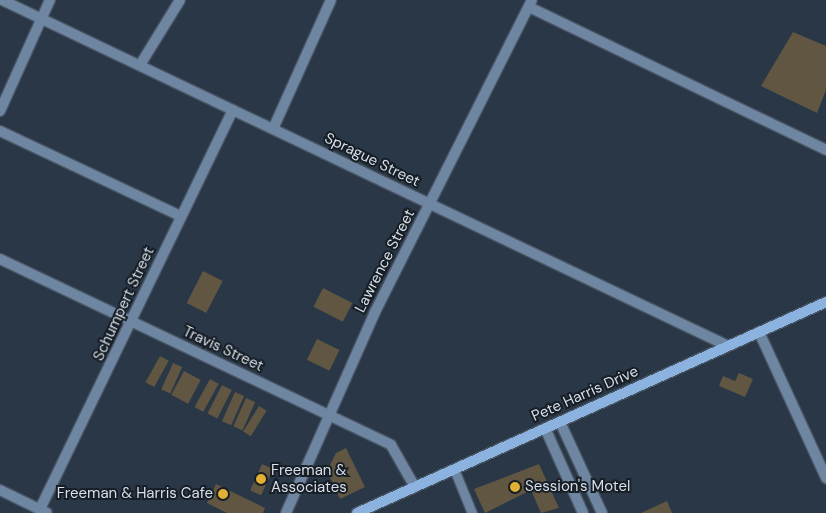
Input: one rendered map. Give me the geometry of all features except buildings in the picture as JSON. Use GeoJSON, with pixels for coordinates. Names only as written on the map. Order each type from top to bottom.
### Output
{"type":"FeatureCollection","features":[{"type":"Feature","properties":{"kind":"main road","name":"Pete Harris Drive"},"geometry":{"type":"LineString","coordinates":[[357,513],[826,302]]}},
{"type":"Feature","properties":{"kind":"street","name":"Sprague Street"},"geometry":{"type":"LineString","coordinates":[[2,0],[728,346]]}},
{"type":"Feature","properties":{"kind":"street"},"geometry":{"type":"LineString","coordinates":[[0,111],[50,0]]}},
{"type":"Feature","properties":{"kind":"street"},"geometry":{"type":"LineString","coordinates":[[140,65],[180,0]]}},
{"type":"Feature","properties":{"kind":"street"},"geometry":{"type":"LineString","coordinates":[[273,129],[331,0]]}},
{"type":"Feature","properties":{"kind":"street"},"geometry":{"type":"LineString","coordinates":[[531,3],[826,150]]}},
{"type":"Feature","properties":{"kind":"street","name":"Lawrence Street"},"geometry":{"type":"LineString","coordinates":[[286,513],[399,261],[431,205],[531,3]]}},
{"type":"Feature","properties":{"kind":"street","name":"Schumpert Street"},"geometry":{"type":"LineString","coordinates":[[44,512],[131,322],[233,110]]}},
{"type":"Feature","properties":{"kind":"street"},"geometry":{"type":"LineString","coordinates":[[0,131],[181,216]]}},
{"type":"Feature","properties":{"kind":"street","name":"Travis Street"},"geometry":{"type":"LineString","coordinates":[[0,259],[391,445],[414,487]]}},
{"type":"Feature","properties":{"kind":"street"},"geometry":{"type":"LineString","coordinates":[[759,332],[826,478]]}},
{"type":"Feature","properties":{"kind":"street"},"geometry":{"type":"LineString","coordinates":[[560,422],[602,513]]}},
{"type":"Feature","properties":{"kind":"street"},"geometry":{"type":"LineString","coordinates":[[545,428],[583,513]]}},
{"type":"Feature","properties":{"kind":"street"},"geometry":{"type":"LineString","coordinates":[[0,490],[44,512]]}},
{"type":"Feature","properties":{"kind":"lane"},"geometry":{"type":"LineString","coordinates":[[454,469],[472,513]]}},
{"type":"Feature","properties":{"kind":"place","name":"Freeman & Associates"},"geometry":{"type":"Point","coordinates":[261,479]}},
{"type":"Feature","properties":{"kind":"place","name":"Session's Motel"},"geometry":{"type":"Point","coordinates":[515,487]}},
{"type":"Feature","properties":{"kind":"place","name":"Freeman & Harris Cafe"},"geometry":{"type":"Point","coordinates":[223,494]}}]}
